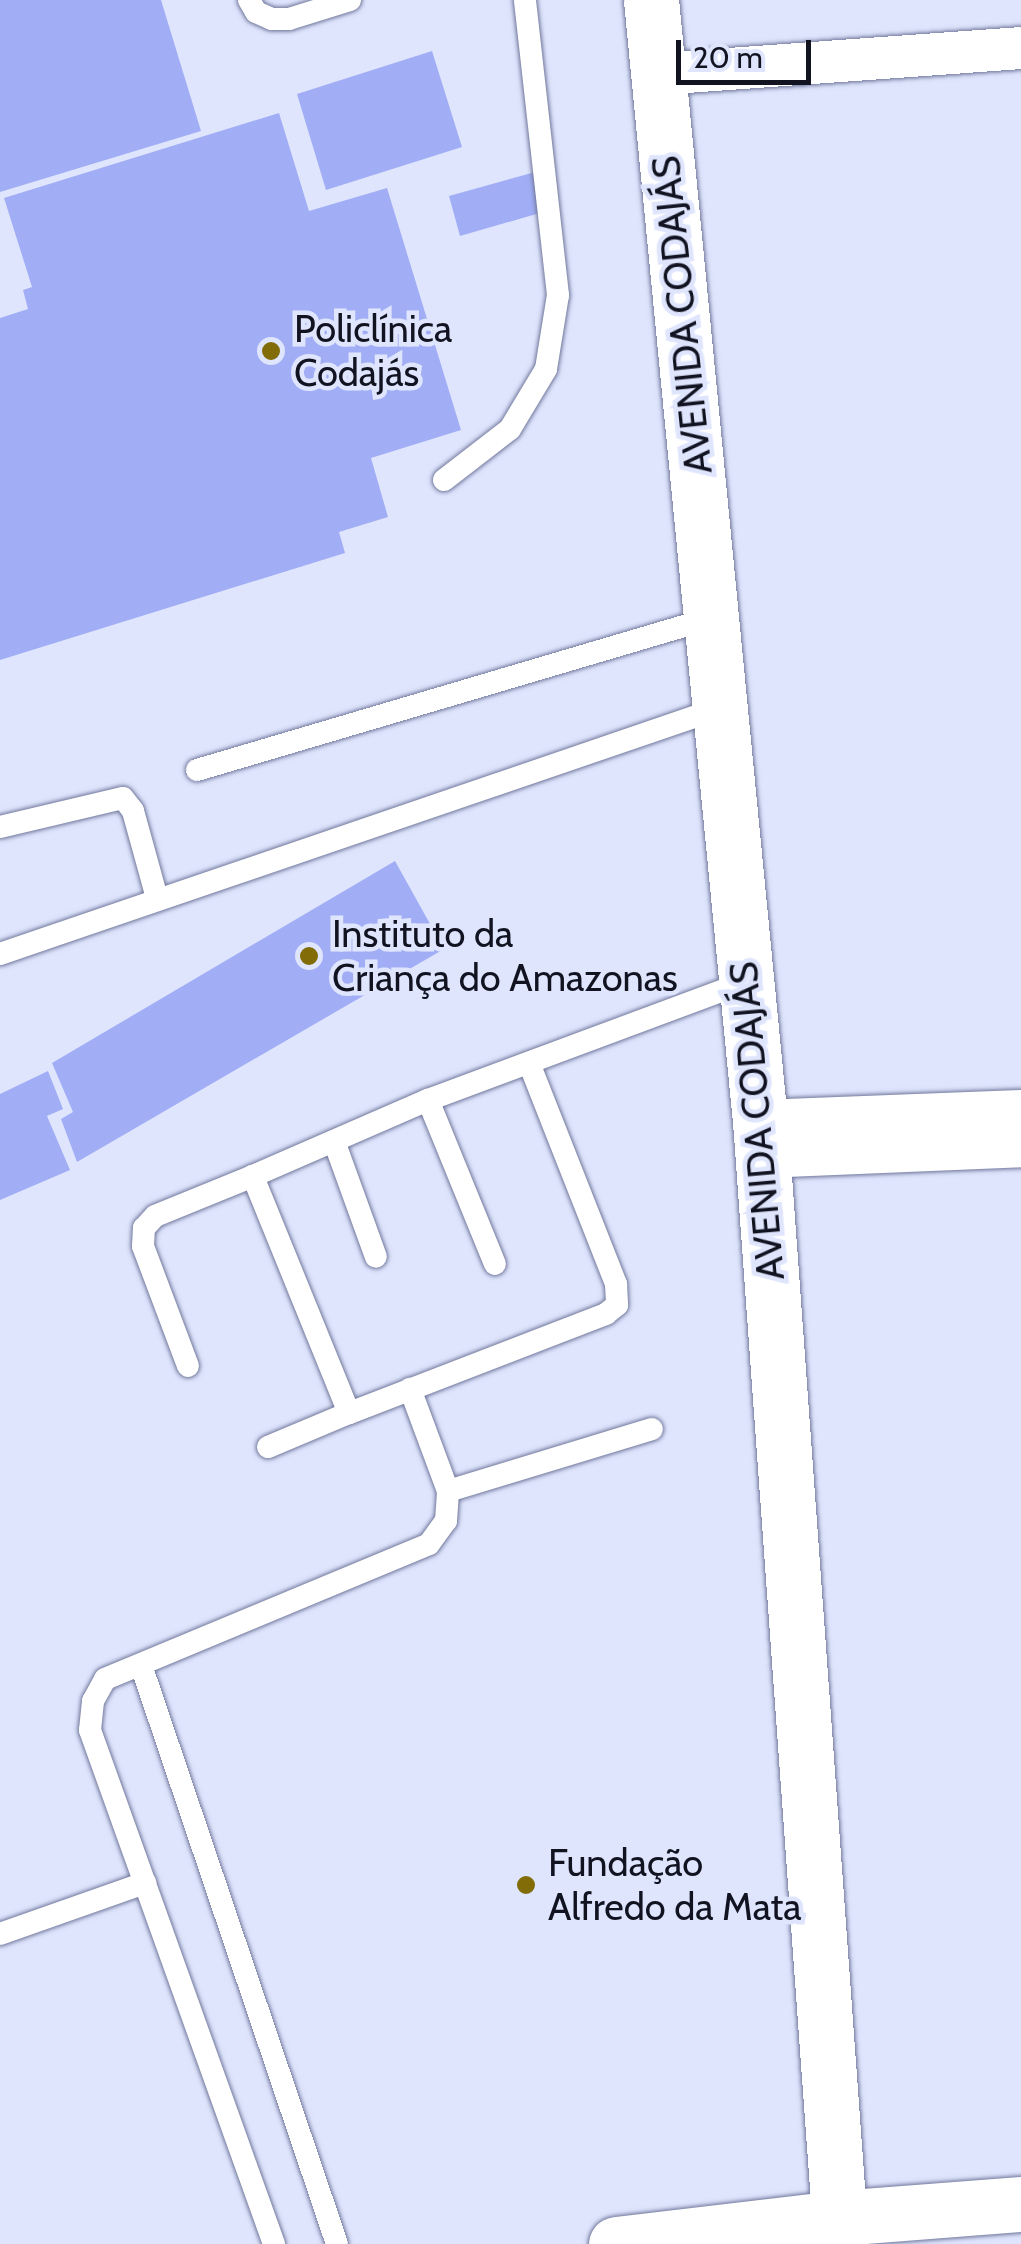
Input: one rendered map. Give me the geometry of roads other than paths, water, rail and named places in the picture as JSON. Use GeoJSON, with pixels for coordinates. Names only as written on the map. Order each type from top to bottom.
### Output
{"type":"FeatureCollection","features":[{"type":"Feature","properties":{"kind":"street","name":"AVENIDA CODAJÁS"},"geometry":{"type":"LineString","coordinates":[[650,0],[761,1139],[839,2231]]}},
{"type":"Feature","properties":{"kind":"street"},"geometry":{"type":"LineString","coordinates":[[659,74],[1021,48]]}},
{"type":"Feature","properties":{"kind":"street"},"geometry":{"type":"LineString","coordinates":[[761,1139],[1021,1111]]}},
{"type":"Feature","properties":{"kind":"street"},"geometry":{"type":"LineString","coordinates":[[761,1139],[1021,1146]]}},
{"type":"Feature","properties":{"kind":"street"},"geometry":{"type":"LineString","coordinates":[[616,2244],[839,2231],[1021,2204]]}},
{"type":"Feature","properties":{"kind":"lane"},"geometry":{"type":"LineString","coordinates":[[249,0],[256,12],[272,20],[289,19],[350,0]]}},
{"type":"Feature","properties":{"kind":"lane"},"geometry":{"type":"LineString","coordinates":[[444,480],[510,429],[546,369],[558,296],[524,0]]}},
{"type":"Feature","properties":{"kind":"lane"},"geometry":{"type":"LineString","coordinates":[[197,770],[711,618]]}},
{"type":"Feature","properties":{"kind":"lane"},"geometry":{"type":"LineString","coordinates":[[0,954],[720,708]]}},
{"type":"Feature","properties":{"kind":"lane"},"geometry":{"type":"LineString","coordinates":[[0,827],[123,798],[133,812],[158,898]]}},
{"type":"Feature","properties":{"kind":"lane"},"geometry":{"type":"LineString","coordinates":[[188,1366],[143,1246],[144,1228],[155,1216],[428,1100],[746,982]]}},
{"type":"Feature","properties":{"kind":"lane"},"geometry":{"type":"LineString","coordinates":[[268,1447],[606,1314],[616,1305],[616,1284],[529,1063]]}},
{"type":"Feature","properties":{"kind":"lane"},"geometry":{"type":"LineString","coordinates":[[428,1100],[494,1264]]}},
{"type":"Feature","properties":{"kind":"lane"},"geometry":{"type":"LineString","coordinates":[[334,1141],[376,1257]]}},
{"type":"Feature","properties":{"kind":"lane"},"geometry":{"type":"LineString","coordinates":[[252,1176],[349,1413]]}},
{"type":"Feature","properties":{"kind":"lane"},"geometry":{"type":"LineString","coordinates":[[274,2244],[90,1730],[93,1702],[105,1680],[428,1544],[446,1521],[448,1491],[410,1388]]}},
{"type":"Feature","properties":{"kind":"lane"},"geometry":{"type":"LineString","coordinates":[[448,1491],[652,1429]]}},
{"type":"Feature","properties":{"kind":"lane"},"geometry":{"type":"LineString","coordinates":[[141,1665],[337,2244]]}},
{"type":"Feature","properties":{"kind":"lane"},"geometry":{"type":"LineString","coordinates":[[0,1934],[145,1884]]}},
{"type":"Feature","properties":{"kind":"place","name":"Policlínica Codajás"},"geometry":{"type":"Point","coordinates":[271,351]}},
{"type":"Feature","properties":{"kind":"place","name":"Instituto da Criança do Amazonas"},"geometry":{"type":"Point","coordinates":[309,956]}},
{"type":"Feature","properties":{"kind":"place","name":"Fundação Alfredo da Mata"},"geometry":{"type":"Point","coordinates":[526,1885]}}]}
